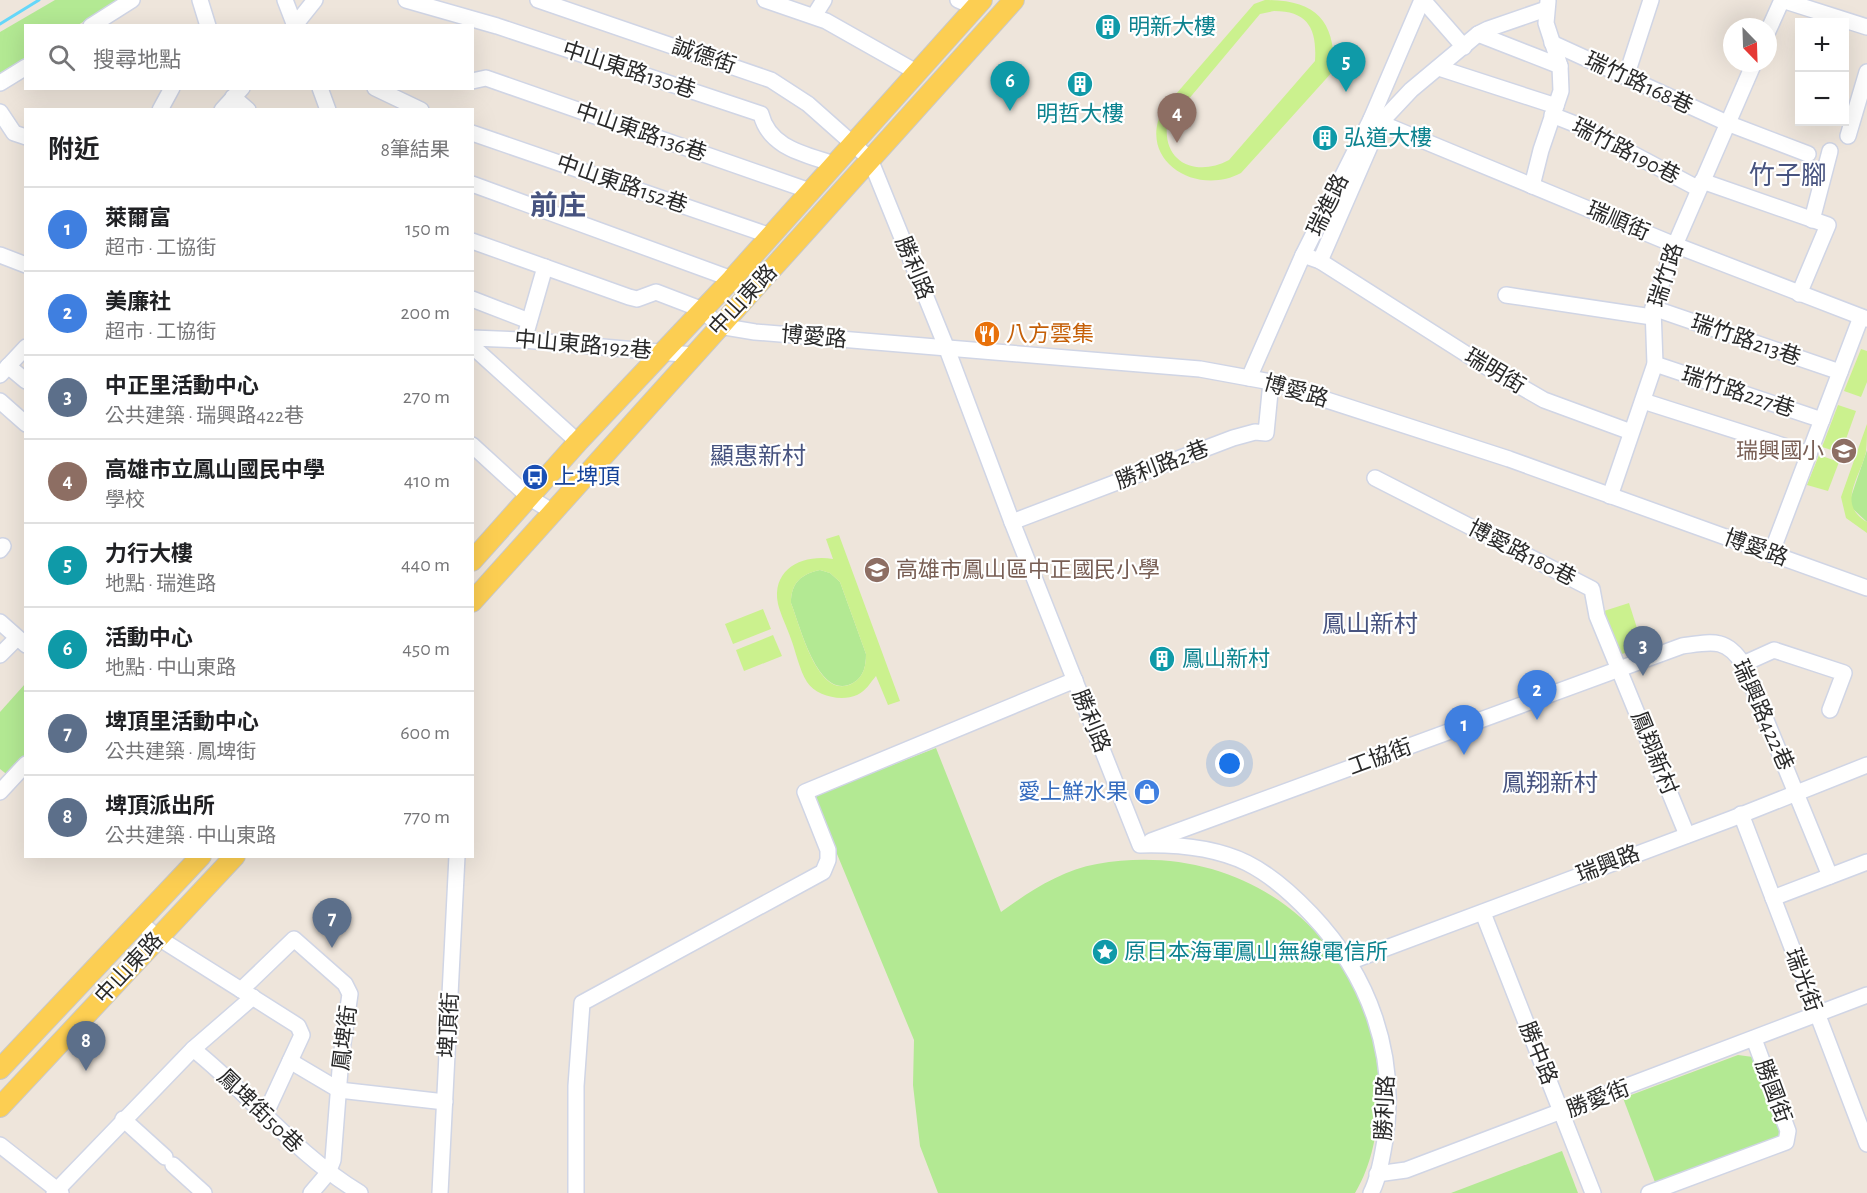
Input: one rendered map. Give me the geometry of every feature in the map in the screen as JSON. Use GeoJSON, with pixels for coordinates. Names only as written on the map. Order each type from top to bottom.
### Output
{"type":"FeatureCollection","features":[{"type":"Feature","properties":{"kind":"main road","name":"中山東路"},"geometry":{"type":"LineString","coordinates":[[474,600],[1014,0]]}},
{"type":"Feature","properties":{"kind":"main road","name":"中山東路"},"geometry":{"type":"LineString","coordinates":[[474,559],[578,442],[732,279],[918,73],[972,3]]}},
{"type":"Feature","properties":{"kind":"main road","name":"中山東路"},"geometry":{"type":"LineString","coordinates":[[0,1069],[199,858]]}},
{"type":"Feature","properties":{"kind":"main road","name":"中山東路"},"geometry":{"type":"LineString","coordinates":[[0,1107],[233,858]]}},
{"type":"Feature","properties":{"kind":"street"},"geometry":{"type":"LineString","coordinates":[[94,24],[132,0]]}},
{"type":"Feature","properties":{"kind":"street"},"geometry":{"type":"LineString","coordinates":[[200,0],[207,24]]}},
{"type":"Feature","properties":{"kind":"street"},"geometry":{"type":"LineString","coordinates":[[285,0],[295,24]]}},
{"type":"Feature","properties":{"kind":"street"},"geometry":{"type":"LineString","coordinates":[[296,24],[315,0]]}},
{"type":"Feature","properties":{"kind":"street","name":"中山東路130巷"},"geometry":{"type":"LineString","coordinates":[[406,0],[496,26],[761,114],[769,134],[786,147],[834,164]]}},
{"type":"Feature","properties":{"kind":"street"},"geometry":{"type":"LineString","coordinates":[[765,0],[814,16],[918,73]]}},
{"type":"Feature","properties":{"kind":"street"},"geometry":{"type":"LineString","coordinates":[[814,16],[824,0]]}},
{"type":"Feature","properties":{"kind":"street"},"geometry":{"type":"LineString","coordinates":[[1422,0],[1464,47]]}},
{"type":"Feature","properties":{"kind":"street","name":"瑞進路"},"geometry":{"type":"LineString","coordinates":[[1249,378],[1303,255],[1376,121],[1422,0]]}},
{"type":"Feature","properties":{"kind":"street"},"geometry":{"type":"LineString","coordinates":[[1626,78],[1651,0]]}},
{"type":"Feature","properties":{"kind":"street"},"geometry":{"type":"LineString","coordinates":[[1774,18],[1782,0],[1829,18]]}},
{"type":"Feature","properties":{"kind":"street","name":"誠德街"},"geometry":{"type":"LineString","coordinates":[[543,1],[771,80],[792,92],[853,143]]}},
{"type":"Feature","properties":{"kind":"street"},"geometry":{"type":"LineString","coordinates":[[1320,261],[1376,121],[1478,34],[1547,4],[1545,23],[1560,66],[1561,90],[1532,186]]}},
{"type":"Feature","properties":{"kind":"street"},"geometry":{"type":"LineString","coordinates":[[1849,23],[1867,27]]}},
{"type":"Feature","properties":{"kind":"street"},"geometry":{"type":"LineString","coordinates":[[1478,34],[1560,66]]}},
{"type":"Feature","properties":{"kind":"street","name":"瑞竹路168巷"},"geometry":{"type":"LineString","coordinates":[[1552,43],[1727,123],[1808,154]]}},
{"type":"Feature","properties":{"kind":"street"},"geometry":{"type":"LineString","coordinates":[[0,83],[24,68]]}},
{"type":"Feature","properties":{"kind":"street","name":"瑞竹路190巷"},"geometry":{"type":"LineString","coordinates":[[1438,68],[1554,110],[1580,126],[1701,185],[1812,220]]}},
{"type":"Feature","properties":{"kind":"street","name":"瑞竹路"},"geometry":{"type":"LineString","coordinates":[[1610,496],[1654,364],[1652,312],[1675,245],[1750,72]]}},
{"type":"Feature","properties":{"kind":"street"},"geometry":{"type":"LineString","coordinates":[[1848,136],[1867,72]]}},
{"type":"Feature","properties":{"kind":"street","name":"中山東路136巷"},"geometry":{"type":"LineString","coordinates":[[474,81],[486,78],[810,190]]}},
{"type":"Feature","properties":{"kind":"street"},"geometry":{"type":"LineString","coordinates":[[161,108],[171,90]]}},
{"type":"Feature","properties":{"kind":"street"},"geometry":{"type":"LineString","coordinates":[[321,90],[327,108]]}},
{"type":"Feature","properties":{"kind":"street"},"geometry":{"type":"LineString","coordinates":[[379,90],[417,108]]}},
{"type":"Feature","properties":{"kind":"street"},"geometry":{"type":"LineString","coordinates":[[224,108],[238,93],[247,108]]}},
{"type":"Feature","properties":{"kind":"street"},"geometry":{"type":"LineString","coordinates":[[0,112],[14,133],[24,136]]}},
{"type":"Feature","properties":{"kind":"street","name":"瑞順街"},"geometry":{"type":"LineString","coordinates":[[1376,121],[1675,245],[1864,318]]}},
{"type":"Feature","properties":{"kind":"street","name":"中山東路152巷"},"geometry":{"type":"LineString","coordinates":[[474,134],[771,236]]}},
{"type":"Feature","properties":{"kind":"street","name":"勝利路"},"geometry":{"type":"LineString","coordinates":[[853,143],[870,159],[947,349],[1012,522],[1140,845],[1181,845],[1247,863],[1300,902],[1328,932],[1349,962],[1374,1011],[1386,1061],[1387,1123],[1371,1193]]}},
{"type":"Feature","properties":{"kind":"street"},"geometry":{"type":"LineString","coordinates":[[1799,294],[1828,225],[1812,220],[1830,151]]}},
{"type":"Feature","properties":{"kind":"street"},"geometry":{"type":"LineString","coordinates":[[474,185],[732,279],[749,295]]}},
{"type":"Feature","properties":{"kind":"street"},"geometry":{"type":"LineString","coordinates":[[474,242],[637,299],[656,292],[703,310],[719,326]]}},
{"type":"Feature","properties":{"kind":"street"},"geometry":{"type":"LineString","coordinates":[[0,255],[24,264]]}},
{"type":"Feature","properties":{"kind":"street","name":"瑞明街"},"geometry":{"type":"LineString","coordinates":[[1303,255],[1320,261],[1485,366],[1544,400],[1631,432]]}},
{"type":"Feature","properties":{"kind":"street"},"geometry":{"type":"LineString","coordinates":[[524,340],[545,267]]}},
{"type":"Feature","properties":{"kind":"street","name":"瑞竹路213巷"},"geometry":{"type":"LineString","coordinates":[[1506,295],[1652,312],[1840,372]]}},
{"type":"Feature","properties":{"kind":"street"},"geometry":{"type":"LineString","coordinates":[[474,300],[529,321]]}},
{"type":"Feature","properties":{"kind":"street"},"geometry":{"type":"LineString","coordinates":[[1771,554],[1840,372],[1864,318]]}},
{"type":"Feature","properties":{"kind":"street","name":"博愛路"},"geometry":{"type":"LineString","coordinates":[[719,326],[755,332],[1200,369],[1271,382],[1509,459],[1867,588]]}},
{"type":"Feature","properties":{"kind":"street","name":"中山東路192巷"},"geometry":{"type":"LineString","coordinates":[[474,338],[524,340],[693,355]]}},
{"type":"Feature","properties":{"kind":"street"},"geometry":{"type":"LineString","coordinates":[[474,348],[578,442]]}},
{"type":"Feature","properties":{"kind":"street"},"geometry":{"type":"LineString","coordinates":[[24,349],[4,371],[24,380]]}},
{"type":"Feature","properties":{"kind":"street","name":"瑞竹路227巷"},"geometry":{"type":"LineString","coordinates":[[1654,364],[1822,420]]}},
{"type":"Feature","properties":{"kind":"street","name":"勝利路2巷"},"geometry":{"type":"LineString","coordinates":[[1012,522],[1233,438],[1255,432],[1266,433],[1271,382]]}},
{"type":"Feature","properties":{"kind":"street"},"geometry":{"type":"LineString","coordinates":[[0,401],[24,422]]}},
{"type":"Feature","properties":{"kind":"street"},"geometry":{"type":"LineString","coordinates":[[1643,401],[1809,454]]}},
{"type":"Feature","properties":{"kind":"street"},"geometry":{"type":"LineString","coordinates":[[474,447],[530,498],[553,512]]}},
{"type":"Feature","properties":{"kind":"street","name":"博愛路180巷"},"geometry":{"type":"LineString","coordinates":[[1375,478],[1592,589],[1597,616],[1621,670]]}},
{"type":"Feature","properties":{"kind":"street"},"geometry":{"type":"LineString","coordinates":[[0,622],[21,641],[0,655]]}},
{"type":"Feature","properties":{"kind":"street","name":"瑞興路422巷"},"geometry":{"type":"LineString","coordinates":[[1621,670],[1682,646],[1713,642],[1734,649],[1743,664],[1797,791],[1830,876]]}},
{"type":"Feature","properties":{"kind":"street"},"geometry":{"type":"LineString","coordinates":[[1743,664],[1774,650],[1844,673],[1830,710]]}},
{"type":"Feature","properties":{"kind":"street","name":"鳳翔新村"},"geometry":{"type":"LineString","coordinates":[[1621,670],[1686,835]]}},
{"type":"Feature","properties":{"kind":"street","name":"工協街"},"geometry":{"type":"LineString","coordinates":[[1140,845],[1621,670]]}},
{"type":"Feature","properties":{"kind":"street"},"geometry":{"type":"LineString","coordinates":[[576,1193],[576,1086],[582,1004],[823,872],[828,860],[828,850],[806,792],[1075,680]]}},
{"type":"Feature","properties":{"kind":"street","name":"瑞興路"},"geometry":{"type":"LineString","coordinates":[[1349,962],[1483,913],[1867,765]]}},
{"type":"Feature","properties":{"kind":"street"},"geometry":{"type":"LineString","coordinates":[[0,792],[24,766]]}},
{"type":"Feature","properties":{"kind":"street","name":"瑞光街"},"geometry":{"type":"LineString","coordinates":[[1741,814],[1816,1016],[1867,1144]]}},
{"type":"Feature","properties":{"kind":"street","name":"埤頂街"},"geometry":{"type":"LineString","coordinates":[[440,1193],[457,858]]}},
{"type":"Feature","properties":{"kind":"street"},"geometry":{"type":"LineString","coordinates":[[1773,898],[1867,862]]}},
{"type":"Feature","properties":{"kind":"street","name":"勝中路"},"geometry":{"type":"LineString","coordinates":[[1483,913],[1593,1193]]}},
{"type":"Feature","properties":{"kind":"street"},"geometry":{"type":"LineString","coordinates":[[139,921],[157,937],[247,994]]}},
{"type":"Feature","properties":{"kind":"street","name":"鳳埤街"},"geometry":{"type":"LineString","coordinates":[[57,1192],[123,1119],[247,994],[294,939],[345,984],[350,993],[351,1003],[339,1089],[335,1146],[311,1193]]}},
{"type":"Feature","properties":{"kind":"street","name":"鳳埤街"},"geometry":{"type":"LineString","coordinates":[[247,994],[298,1026],[301,1031],[290,1061]]}},
{"type":"Feature","properties":{"kind":"street","name":"勝愛街"},"geometry":{"type":"LineString","coordinates":[[1377,1174],[1406,1170],[1867,995]]}},
{"type":"Feature","properties":{"kind":"street","name":"勝國街"},"geometry":{"type":"LineString","coordinates":[[1649,1193],[1786,1142],[1788,1131],[1754,1039]]}},
{"type":"Feature","properties":{"kind":"street","name":"鳳埤街50巷"},"geometry":{"type":"LineString","coordinates":[[192,1049],[217,1068],[323,1170],[360,1193]]}},
{"type":"Feature","properties":{"kind":"street"},"geometry":{"type":"LineString","coordinates":[[265,1116],[290,1061],[339,1089],[445,1102]]}},
{"type":"Feature","properties":{"kind":"street"},"geometry":{"type":"LineString","coordinates":[[123,1119],[204,1193]]}},
{"type":"Feature","properties":{"kind":"street"},"geometry":{"type":"LineString","coordinates":[[0,1145],[57,1192]]}},
{"type":"Feature","properties":{"kind":"street","name":"鳳埤街"},"geometry":{"type":"LineString","coordinates":[[304,1193],[323,1170]]}},
{"type":"Feature","properties":{"kind":"green space"},"geometry":{"type":"Polygon","coordinates":[[[55,0],[119,0],[80,24],[24,24],[24,60],[0,74],[0,32],[55,0]]]}},
{"type":"Feature","properties":{"kind":"green space"},"geometry":{"type":"Polygon","coordinates":[[[1265,0],[1283,1],[1310,9],[1319,16],[1331,38],[1334,70],[1241,173],[1224,179],[1206,180],[1189,177],[1175,169],[1164,158],[1157,144],[1157,127],[1163,109],[1254,4],[1265,0]],[[1274,11],[1260,14],[1167,125],[1167,138],[1171,149],[1185,164],[1206,167],[1229,160],[1315,61],[1314,40],[1308,24],[1295,14],[1274,11]]]}},
{"type":"Feature","properties":{"kind":"green space"},"geometry":{"type":"Polygon","coordinates":[[[1861,349],[1867,351],[1867,382],[1861,397],[1844,391],[1861,349]]]}},
{"type":"Feature","properties":{"kind":"green space"},"geometry":{"type":"Polygon","coordinates":[[[1838,405],[1856,411],[1841,453],[1822,447],[1838,405]]]}},
{"type":"Feature","properties":{"kind":"green space"},"geometry":{"type":"Polygon","coordinates":[[[1867,424],[1866,452],[1851,499],[1858,515],[1867,522],[1867,533],[1846,518],[1841,497],[1867,424]]]}},
{"type":"Feature","properties":{"kind":"green space"},"geometry":{"type":"Polygon","coordinates":[[[1867,450],[1867,522],[1851,507],[1851,497],[1867,450]]]}},
{"type":"Feature","properties":{"kind":"green space"},"geometry":{"type":"Polygon","coordinates":[[[1819,455],[1839,462],[1828,491],[1807,485],[1819,455]]]}},
{"type":"Feature","properties":{"kind":"green space"},"geometry":{"type":"Polygon","coordinates":[[[839,535],[900,701],[888,705],[876,676],[860,693],[844,698],[816,691],[804,677],[779,608],[777,592],[780,581],[792,566],[811,559],[833,559],[826,539],[839,535]],[[820,570],[798,580],[791,596],[791,603],[812,659],[830,682],[841,686],[853,683],[860,677],[865,666],[866,654],[840,582],[830,573],[820,570]]]}},
{"type":"Feature","properties":{"kind":"green space"},"geometry":{"type":"Polygon","coordinates":[[[820,570],[830,573],[840,582],[866,654],[865,666],[860,677],[853,683],[841,686],[830,682],[820,672],[805,643],[791,603],[791,596],[798,580],[820,570]]]}},
{"type":"Feature","properties":{"kind":"green space"},"geometry":{"type":"Polygon","coordinates":[[[1629,603],[1643,647],[1619,655],[1604,611],[1629,603]]]}},
{"type":"Feature","properties":{"kind":"green space"},"geometry":{"type":"Polygon","coordinates":[[[763,609],[771,629],[733,644],[725,624],[763,609]]]}},
{"type":"Feature","properties":{"kind":"green space"},"geometry":{"type":"Polygon","coordinates":[[[773,635],[782,656],[744,671],[736,650],[773,635]]]}},
{"type":"Feature","properties":{"kind":"green space"},"geometry":{"type":"Polygon","coordinates":[[[24,685],[24,759],[9,776],[0,769],[0,712],[24,685]]]}},
{"type":"Feature","properties":{"kind":"green space","name":"原日本海軍鳳山無線電信所"},"geometry":{"type":"Polygon","coordinates":[[[936,748],[1001,912],[1035,889],[1071,871],[1097,864],[1147,860],[1194,865],[1239,879],[1279,900],[1314,930],[1342,966],[1363,1009],[1376,1057],[1379,1090],[1377,1126],[1369,1162],[1355,1193],[938,1193],[920,1146],[913,1085],[914,1040],[813,796],[936,748]]]}},
{"type":"Feature","properties":{"kind":"green space"},"geometry":{"type":"Polygon","coordinates":[[[1738,1055],[1753,1057],[1782,1131],[1778,1140],[1656,1185],[1623,1098],[1738,1055]]]}},
{"type":"Feature","properties":{"kind":"green space"},"geometry":{"type":"Polygon","coordinates":[[[1562,1151],[1578,1193],[1451,1193],[1562,1151]]]}},
{"type":"Feature","properties":{"kind":"waterway"},"geometry":{"type":"LineString","coordinates":[[0,24],[39,0]]}},
{"type":"Feature","properties":{"kind":"place","name":"明新大樓"},"geometry":{"type":"Point","coordinates":[1108,27]}},
{"type":"Feature","properties":{"kind":"place","name":"明哲大樓"},"geometry":{"type":"Point","coordinates":[1080,84]}},
{"type":"Feature","properties":{"kind":"place","name":"力行大樓"},"geometry":{"type":"Point","coordinates":[1346,92]}},
{"type":"Feature","properties":{"kind":"place","name":"活動中心"},"geometry":{"type":"Point","coordinates":[1010,111]}},
{"type":"Feature","properties":{"kind":"place","name":"弘道大樓"},"geometry":{"type":"Point","coordinates":[1325,138]}},
{"type":"Feature","properties":{"kind":"place","name":"高雄市立鳳山國民中學"},"geometry":{"type":"Point","coordinates":[1177,143]}},
{"type":"Feature","properties":{"kind":"place","name":"八方雲集"},"geometry":{"type":"Point","coordinates":[987,334]}},
{"type":"Feature","properties":{"kind":"place","name":"瑞興國小"},"geometry":{"type":"Point","coordinates":[1844,451]}},
{"type":"Feature","properties":{"kind":"place","name":"上埤頂"},"geometry":{"type":"Point","coordinates":[535,477]}},
{"type":"Feature","properties":{"kind":"place","name":"高雄市鳳山區中正國民小學"},"geometry":{"type":"Point","coordinates":[877,570]}},
{"type":"Feature","properties":{"kind":"place","name":"鳳山新村"},"geometry":{"type":"Point","coordinates":[1162,659]}},
{"type":"Feature","properties":{"kind":"place","name":"中正里活動中心"},"geometry":{"type":"Point","coordinates":[1643,676]}},
{"type":"Feature","properties":{"kind":"place","name":"美廉社"},"geometry":{"type":"Point","coordinates":[1537,720]}},
{"type":"Feature","properties":{"kind":"place","name":"萊爾富"},"geometry":{"type":"Point","coordinates":[1464,755]}},
{"type":"Feature","properties":{"kind":"place","name":"愛上鮮水果"},"geometry":{"type":"Point","coordinates":[1147,792]}},
{"type":"Feature","properties":{"kind":"place","name":"埤頂里活動中心"},"geometry":{"type":"Point","coordinates":[332,948]}},
{"type":"Feature","properties":{"kind":"place","name":"原日本海軍鳳山無線電信所"},"geometry":{"type":"Point","coordinates":[1105,952]}},
{"type":"Feature","properties":{"kind":"place","name":"埤頂派出所"},"geometry":{"type":"Point","coordinates":[86,1071]}},
{"type":"Feature","properties":{"kind":"district","name":"竹子腳"},"geometry":{"type":"Point","coordinates":[1788,176]}},
{"type":"Feature","properties":{"kind":"district","name":"前庄"},"geometry":{"type":"Point","coordinates":[558,207]}},
{"type":"Feature","properties":{"kind":"district","name":"顯惠新村"},"geometry":{"type":"Point","coordinates":[758,457]}},
{"type":"Feature","properties":{"kind":"district","name":"鳳山新村"},"geometry":{"type":"Point","coordinates":[1370,625]}},
{"type":"Feature","properties":{"kind":"district","name":"鳳翔新村"},"geometry":{"type":"Point","coordinates":[1550,784]}}]}
